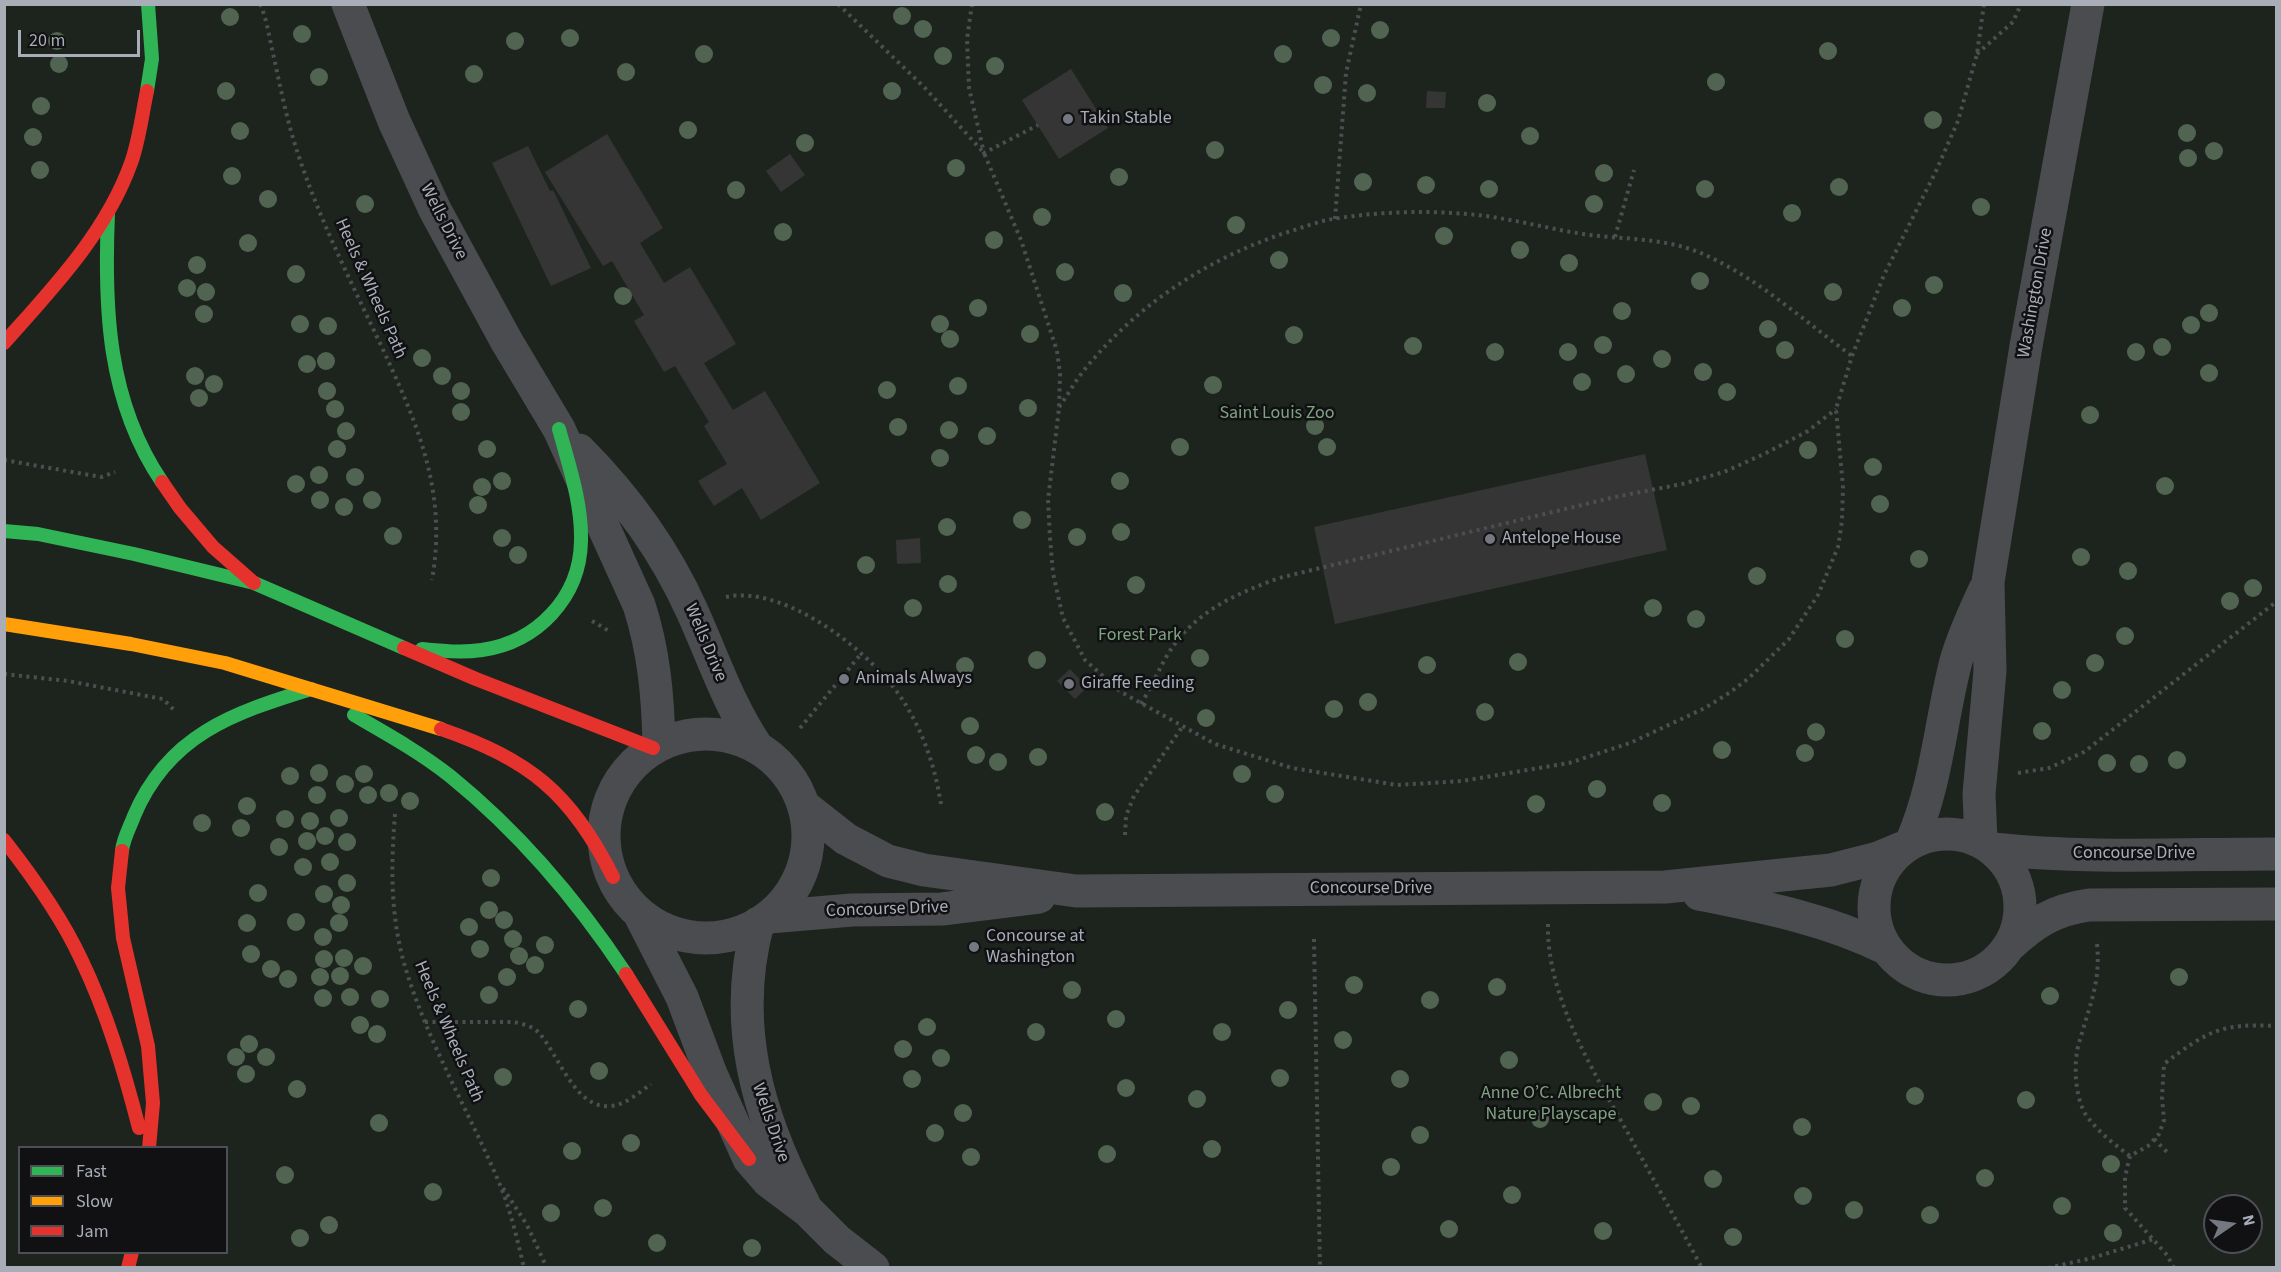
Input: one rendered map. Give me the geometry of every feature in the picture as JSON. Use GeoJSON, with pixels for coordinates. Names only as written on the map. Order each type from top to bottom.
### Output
{"type":"FeatureCollection","features":[{"type":"Feature","properties":{"kind":"main road"},"geometry":{"type":"LineString","coordinates":[[4,343],[67,272],[108,213],[131,163],[152,59],[148,4]]}},
{"type":"Feature","properties":{"kind":"main road"},"geometry":{"type":"LineString","coordinates":[[108,213],[104,268],[108,333],[117,384],[130,424],[161,483],[213,547],[254,583]]}},
{"type":"Feature","properties":{"kind":"main road"},"geometry":{"type":"LineString","coordinates":[[396,646],[455,650],[489,649],[534,632],[554,615],[574,580],[579,553],[580,519],[559,429]]}},
{"type":"Feature","properties":{"kind":"main road"},"geometry":{"type":"LineString","coordinates":[[4,531],[38,534],[124,551],[254,583],[476,679],[656,747]]}},
{"type":"Feature","properties":{"kind":"main road"},"geometry":{"type":"LineString","coordinates":[[4,624],[203,658],[268,674],[419,721],[468,739],[504,756],[541,779],[560,796],[582,821],[596,842],[613,877]]}},
{"type":"Feature","properties":{"kind":"main road"},"geometry":{"type":"LineString","coordinates":[[149,1146],[153,1103],[149,1058],[136,988],[123,938],[118,888],[122,846],[140,803],[159,772],[183,747],[215,725],[234,716],[311,689],[391,736],[448,775],[491,811],[531,852],[577,905],[623,968],[712,1111],[749,1159]]}},
{"type":"Feature","properties":{"kind":"main road"},"geometry":{"type":"LineString","coordinates":[[4,840],[57,917],[88,974],[109,1026],[129,1088],[144,1146]]}},
{"type":"Feature","properties":{"kind":"street","name":"Wells Drive"},"geometry":{"type":"LineString","coordinates":[[348,4],[394,121],[435,210],[507,342],[559,429],[639,605],[647,627],[656,674],[656,747]]}},
{"type":"Feature","properties":{"kind":"street","name":"Washington Drive"},"geometry":{"type":"LineString","coordinates":[[1987,845],[1979,794],[1990,671],[1988,582],[2026,346],[2088,4]]}},
{"type":"Feature","properties":{"kind":"street","name":"Wells Drive"},"geometry":{"type":"LineString","coordinates":[[559,429],[627,504],[658,550],[692,610],[716,671],[740,722],[757,747]]}},
{"type":"Feature","properties":{"kind":"street","name":"Washington Drive"},"geometry":{"type":"LineString","coordinates":[[1906,846],[1929,796],[1961,646],[1988,582]]}},
{"type":"Feature","properties":{"kind":"street"},"geometry":{"type":"LineString","coordinates":[[715,734],[732,737],[757,747],[782,767],[793,782],[804,806],[808,844],[803,868],[795,887],[783,903],[763,920],[728,936],[693,937],[668,931],[638,912],[622,893],[613,877],[606,857],[604,837],[612,797],[628,770],[656,747],[677,738],[715,734]]}},
{"type":"Feature","properties":{"kind":"street","name":"Concourse Drive"},"geometry":{"type":"LineString","coordinates":[[804,806],[846,839],[888,861],[924,870],[1076,891]]}},
{"type":"Feature","properties":{"kind":"street"},"geometry":{"type":"LineString","coordinates":[[2008,947],[2017,930],[2019,897],[2009,867],[1987,845],[1971,837],[1947,834],[1929,836],[1906,846],[1878,876],[1873,890],[1875,919],[1885,948],[1897,963],[1909,972],[1925,978],[1970,977],[1982,972],[2027,930],[2048,916],[2070,908],[2089,905],[2277,904]]}},
{"type":"Feature","properties":{"kind":"street","name":"Concourse Drive"},"geometry":{"type":"LineString","coordinates":[[1987,845],[2068,854],[2277,854]]}},
{"type":"Feature","properties":{"kind":"street","name":"Concourse Drive"},"geometry":{"type":"LineString","coordinates":[[763,920],[852,910],[942,909],[977,906],[1076,891],[1665,887],[1831,870],[1878,858],[1906,846]]}},
{"type":"Feature","properties":{"kind":"street","name":"Concourse Drive"},"geometry":{"type":"LineString","coordinates":[[1665,887],[1802,915],[1885,948]]}},
{"type":"Feature","properties":{"kind":"street","name":"Wells Drive"},"geometry":{"type":"LineString","coordinates":[[638,912],[682,998],[711,1074],[749,1159],[768,1181],[808,1211],[837,1240],[873,1268]]}},
{"type":"Feature","properties":{"kind":"street","name":"Wells Drive"},"geometry":{"type":"LineString","coordinates":[[763,920],[748,975],[747,1030],[750,1052],[756,1084],[784,1166],[808,1211]]}},
{"type":"Feature","properties":{"kind":"path","name":"Heels & Wheels Path"},"geometry":{"type":"LineString","coordinates":[[262,4],[298,154],[319,209],[403,395],[426,454],[434,491],[436,526],[432,580]]}},
{"type":"Feature","properties":{"kind":"path"},"geometry":{"type":"LineString","coordinates":[[838,4],[925,88],[984,153]]}},
{"type":"Feature","properties":{"kind":"path"},"geometry":{"type":"LineString","coordinates":[[972,4],[967,39],[969,88],[984,153],[1021,240],[1057,351],[1060,374],[1059,408],[1048,500],[1053,573],[1063,618],[1085,660],[1102,678],[1120,692],[1215,744],[1292,768],[1397,785],[1462,781],[1569,763],[1630,743],[1705,708],[1749,678],[1789,639],[1818,595],[1838,547],[1842,521],[1841,454],[1836,409],[1852,356],[1884,275],[1936,171],[1958,121],[1977,54],[1984,4]]}},
{"type":"Feature","properties":{"kind":"path"},"geometry":{"type":"LineString","coordinates":[[1335,219],[1346,73],[1361,4]]}},
{"type":"Feature","properties":{"kind":"path"},"geometry":{"type":"LineString","coordinates":[[1977,54],[2013,22],[2021,4]]}},
{"type":"Feature","properties":{"kind":"path"},"geometry":{"type":"LineString","coordinates":[[984,153],[1038,125]]}},
{"type":"Feature","properties":{"kind":"path"},"geometry":{"type":"LineString","coordinates":[[1615,237],[1634,170]]}},
{"type":"Feature","properties":{"kind":"path"},"geometry":{"type":"LineString","coordinates":[[1059,408],[1083,371],[1106,344],[1147,306],[1172,288],[1224,257],[1260,241],[1335,219],[1362,214],[1468,214],[1537,224],[1584,234],[1679,246],[1726,264],[1744,275],[1852,356]]}},
{"type":"Feature","properties":{"kind":"path"},"geometry":{"type":"LineString","coordinates":[[1141,704],[1166,657],[1184,632],[1209,610],[1244,591],[1279,579],[1615,497],[1682,484],[1724,472],[1808,431],[1836,409]]}},
{"type":"Feature","properties":{"kind":"path"},"geometry":{"type":"LineString","coordinates":[[4,460],[101,477],[115,472]]}},
{"type":"Feature","properties":{"kind":"path"},"geometry":{"type":"LineString","coordinates":[[722,598],[745,595],[778,601],[809,616],[832,631],[886,677],[911,713],[929,750],[941,804]]}},
{"type":"Feature","properties":{"kind":"path"},"geometry":{"type":"LineString","coordinates":[[2014,774],[2049,768],[2084,752],[2277,602]]}},
{"type":"Feature","properties":{"kind":"path"},"geometry":{"type":"LineString","coordinates":[[800,728],[861,654]]}},
{"type":"Feature","properties":{"kind":"path"},"geometry":{"type":"LineString","coordinates":[[4,674],[68,681],[163,699],[175,710]]}},
{"type":"Feature","properties":{"kind":"path"},"geometry":{"type":"LineString","coordinates":[[1125,835],[1126,816],[1134,796],[1183,726]]}},
{"type":"Feature","properties":{"kind":"path","name":"Heels & Wheels Path"},"geometry":{"type":"LineString","coordinates":[[395,814],[392,891],[404,963],[426,1022],[499,1182]]}},
{"type":"Feature","properties":{"kind":"path"},"geometry":{"type":"LineString","coordinates":[[1547,935],[1551,964],[1584,1052],[1702,1268]]}},
{"type":"Feature","properties":{"kind":"path"},"geometry":{"type":"LineString","coordinates":[[1314,939],[1320,1268]]}},
{"type":"Feature","properties":{"kind":"path"},"geometry":{"type":"LineString","coordinates":[[2097,944],[2098,974],[2094,999],[2078,1046],[2075,1079],[2085,1114],[2106,1138],[2130,1156]]}},
{"type":"Feature","properties":{"kind":"path"},"geometry":{"type":"LineString","coordinates":[[426,1022],[514,1022],[527,1025],[539,1033],[585,1099],[598,1105],[611,1106],[624,1102],[657,1081]]}},
{"type":"Feature","properties":{"kind":"path"},"geometry":{"type":"LineString","coordinates":[[2174,1268],[2154,1239],[2126,1208],[2125,1177],[2130,1156],[2148,1146],[2164,1120],[2162,1096],[2164,1064],[2209,1032],[2252,1024],[2277,1026]]}},
{"type":"Feature","properties":{"kind":"path"},"geometry":{"type":"LineString","coordinates":[[2154,1139],[2167,1152]]}},
{"type":"Feature","properties":{"kind":"path"},"geometry":{"type":"LineString","coordinates":[[499,1182],[513,1222],[524,1268]]}},
{"type":"Feature","properties":{"kind":"path"},"geometry":{"type":"LineString","coordinates":[[499,1182],[527,1225],[547,1268]]}},
{"type":"Feature","properties":{"kind":"path"},"geometry":{"type":"LineString","coordinates":[[2048,1268],[2103,1255],[2154,1239]]}},
{"type":"Feature","properties":{"kind":"green space","name":"Forest Park"},"geometry":{"type":"Polygon","coordinates":[[[5,5],[2276,5],[2276,1267],[5,1268],[5,5]]]}},
{"type":"Feature","properties":{"kind":"building","name":"Takin Stable"},"geometry":{"type":"Polygon","coordinates":[[[1071,69],[1108,128],[1059,159],[1022,100],[1071,69]]]}},
{"type":"Feature","properties":{"kind":"building"},"geometry":{"type":"Polygon","coordinates":[[[1427,91],[1446,92],[1445,108],[1426,108],[1427,91]]]}},
{"type":"Feature","properties":{"kind":"building"},"geometry":{"type":"Polygon","coordinates":[[[607,134],[663,228],[640,243],[664,283],[690,267],[736,344],[704,363],[733,410],[765,391],[820,483],[761,520],[742,488],[714,506],[698,481],[727,464],[704,426],[709,422],[675,366],[664,372],[634,321],[644,315],[612,261],[603,266],[545,172],[607,134]]]}},
{"type":"Feature","properties":{"kind":"building"},"geometry":{"type":"Polygon","coordinates":[[[528,146],[550,191],[553,190],[591,268],[551,286],[492,163],[528,146]]]}},
{"type":"Feature","properties":{"kind":"building"},"geometry":{"type":"Polygon","coordinates":[[[790,154],[805,175],[781,192],[766,171],[790,154]]]}},
{"type":"Feature","properties":{"kind":"building","name":"Antelope House"},"geometry":{"type":"Polygon","coordinates":[[[1645,454],[1667,550],[1335,624],[1314,527],[1645,454]]]}},
{"type":"Feature","properties":{"kind":"building"},"geometry":{"type":"Polygon","coordinates":[[[920,538],[921,563],[897,564],[896,540],[920,538]]]}},
{"type":"Feature","properties":{"kind":"building"},"geometry":{"type":"Polygon","coordinates":[[[1070,669],[1087,687],[1075,699],[1057,681],[1070,669]]]}},
{"type":"Feature","properties":{"kind":"traffic: fast"},"geometry":{"type":"LineString","coordinates":[[147,91],[152,59],[148,4]]}},
{"type":"Feature","properties":{"kind":"traffic: fast"},"geometry":{"type":"LineString","coordinates":[[108,213],[107,283],[113,352],[130,419],[144,451],[162,482]]}},
{"type":"Feature","properties":{"kind":"traffic: fast"},"geometry":{"type":"LineString","coordinates":[[422,649],[467,651],[502,645],[521,638],[537,627],[552,614],[564,598],[579,562],[581,527],[574,485],[559,429]]}},
{"type":"Feature","properties":{"kind":"traffic: fast"},"geometry":{"type":"LineString","coordinates":[[4,531],[38,534],[254,583],[404,648]]}},
{"type":"Feature","properties":{"kind":"traffic: fast"},"geometry":{"type":"LineString","coordinates":[[122,851],[134,816],[148,788],[165,765],[184,747],[206,731],[230,718],[311,689]]}},
{"type":"Feature","properties":{"kind":"traffic: fast"},"geometry":{"type":"LineString","coordinates":[[354,715],[404,744],[439,768],[500,820],[546,868],[588,920],[626,974]]}},
{"type":"Feature","properties":{"kind":"traffic: slow"},"geometry":{"type":"LineString","coordinates":[[4,624],[131,644],[225,663],[441,729]]}},
{"type":"Feature","properties":{"kind":"traffic: jam"},"geometry":{"type":"LineString","coordinates":[[4,343],[59,281],[107,213],[134,155],[147,91]]}},
{"type":"Feature","properties":{"kind":"traffic: jam"},"geometry":{"type":"LineString","coordinates":[[162,482],[180,508],[213,547],[254,583]]}},
{"type":"Feature","properties":{"kind":"traffic: jam"},"geometry":{"type":"LineString","coordinates":[[404,648],[476,679],[653,748]]}},
{"type":"Feature","properties":{"kind":"traffic: jam"},"geometry":{"type":"LineString","coordinates":[[441,729],[500,753],[545,783],[564,801],[581,823],[613,877]]}},
{"type":"Feature","properties":{"kind":"traffic: jam"},"geometry":{"type":"LineString","coordinates":[[4,840],[46,897],[81,959],[114,1042],[139,1128]]}},
{"type":"Feature","properties":{"kind":"traffic: jam"},"geometry":{"type":"LineString","coordinates":[[122,851],[118,888],[123,938],[148,1046],[153,1103],[149,1146]]}},
{"type":"Feature","properties":{"kind":"traffic: jam"},"geometry":{"type":"LineString","coordinates":[[626,974],[701,1095],[749,1159]]}},
{"type":"Feature","properties":{"kind":"traffic: jam"},"geometry":{"type":"LineString","coordinates":[[128,1268],[132,1254]]}},
{"type":"Feature","properties":{"kind":"place","name":"Takin Stable"},"geometry":{"type":"Point","coordinates":[1068,119]}},
{"type":"Feature","properties":{"kind":"place","name":"Antelope House"},"geometry":{"type":"Point","coordinates":[1490,539]}},
{"type":"Feature","properties":{"kind":"place","name":"Animals Always"},"geometry":{"type":"Point","coordinates":[844,679]}},
{"type":"Feature","properties":{"kind":"place","name":"Giraffe Feeding"},"geometry":{"type":"Point","coordinates":[1069,684]}},
{"type":"Feature","properties":{"kind":"place","name":"Concourse at Washington"},"geometry":{"type":"Point","coordinates":[974,947]}},
{"type":"Feature","properties":{"kind":"park label","name":"Saint Louis Zoo"},"geometry":{"type":"Point","coordinates":[1277,414]}},
{"type":"Feature","properties":{"kind":"park label","name":"Anne O’C. Albrecht Nature Playscape"},"geometry":{"type":"Point","coordinates":[1551,1104]}}]}
